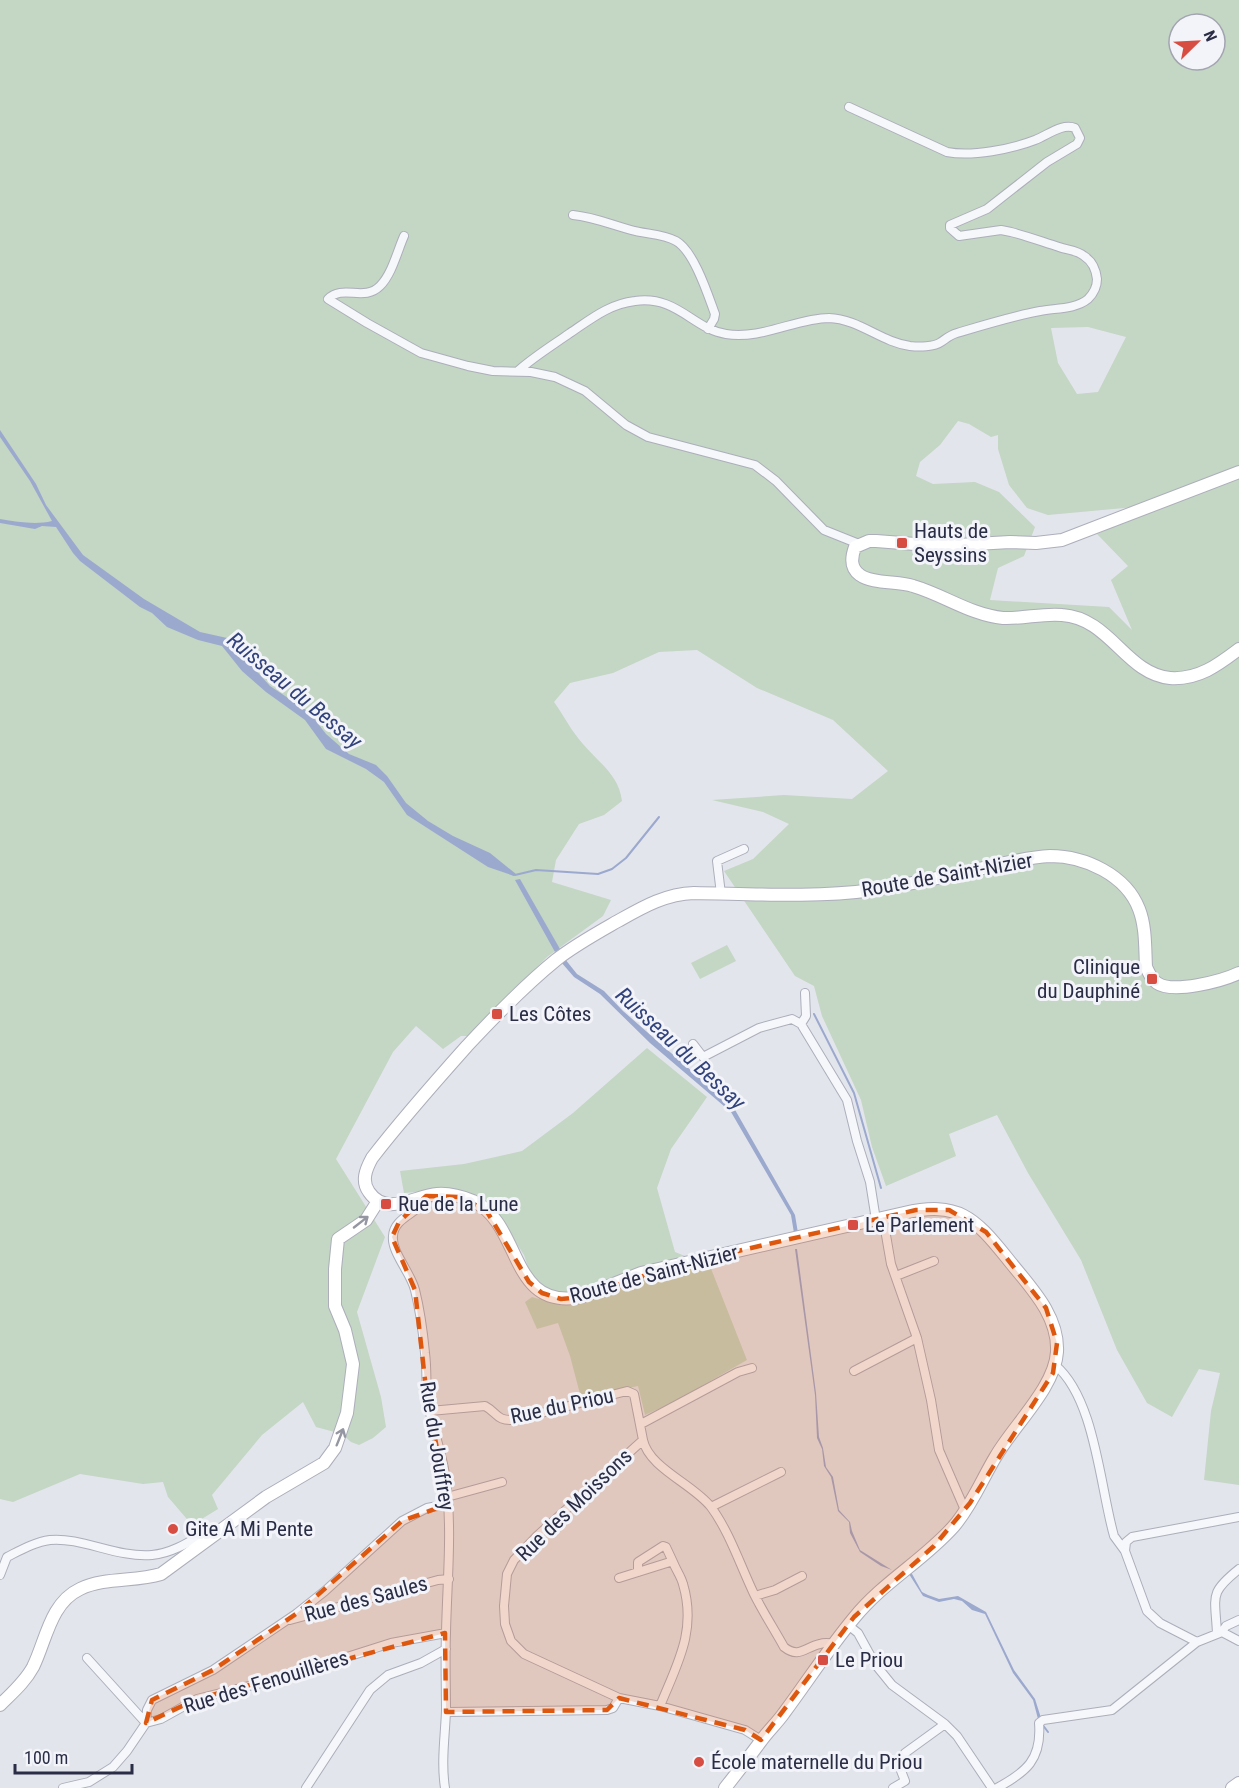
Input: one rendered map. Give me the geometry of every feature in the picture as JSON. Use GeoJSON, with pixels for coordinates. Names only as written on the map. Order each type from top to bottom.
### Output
{"type":"FeatureCollection","features":[{"type":"Feature","properties":{"kind":"main road"},"geometry":{"type":"LineString","coordinates":[[1239,472],[1073,537],[1049,542],[941,546],[876,541],[859,544],[851,556],[852,566],[859,574],[871,579],[913,586],[994,616],[1014,618],[1058,615],[1080,618],[1092,623],[1138,664],[1165,677],[1188,677],[1201,674],[1214,668],[1239,649]]}},
{"type":"Feature","properties":{"kind":"main road","name":"Route de Saint-Nizier"},"geometry":{"type":"LineString","coordinates":[[725,1788],[783,1715],[848,1625],[889,1582],[934,1546],[955,1525],[996,1455],[1049,1381],[1057,1352],[1056,1334],[1046,1308],[986,1232],[966,1217],[935,1208],[916,1210],[641,1273],[581,1297],[561,1299],[542,1293],[529,1282],[496,1220],[476,1202],[448,1194],[426,1196],[396,1204],[378,1201],[367,1189],[365,1183],[367,1168],[372,1158],[424,1093],[497,1014],[532,980],[572,948],[652,902],[685,893],[831,894],[939,879],[1033,858],[1060,857],[1079,861],[1106,872],[1121,883],[1134,898],[1142,919],[1146,968],[1157,983],[1173,987],[1194,985],[1218,981],[1239,972]]}},
{"type":"Feature","properties":{"kind":"main road"},"geometry":{"type":"LineString","coordinates":[[0,1705],[25,1680],[52,1619],[68,1597],[78,1590],[99,1582],[148,1578],[161,1574],[215,1532],[266,1497],[324,1463],[335,1448],[347,1413],[353,1364],[345,1330],[335,1306],[338,1239],[366,1220],[378,1201]]}},
{"type":"Feature","properties":{"kind":"main road"},"geometry":{"type":"LineString","coordinates":[[1232,1788],[1239,1783]]}},
{"type":"Feature","properties":{"kind":"street"},"geometry":{"type":"LineString","coordinates":[[519,370],[532,358],[589,319],[614,306],[630,301],[648,301],[670,306],[708,329],[728,335],[784,328],[816,319],[829,318],[852,322],[897,343],[918,346],[940,344],[957,333],[1030,313],[1076,305],[1094,293],[1097,280],[1096,271],[1084,255],[1011,232],[1001,230],[958,236],[950,228],[950,225],[987,209],[1047,162],[1077,144],[1080,138],[1075,128],[1069,126],[1020,144],[985,152],[956,154],[849,107]]}},
{"type":"Feature","properties":{"kind":"street"},"geometry":{"type":"LineString","coordinates":[[573,215],[595,218],[632,231],[675,240],[681,244],[689,255],[715,314],[708,329]]}},
{"type":"Feature","properties":{"kind":"street"},"geometry":{"type":"LineString","coordinates":[[404,236],[389,271],[378,288],[366,294],[341,291],[334,293],[328,299],[421,353],[468,366],[543,374],[574,385],[596,398],[626,425],[648,437],[755,465],[776,481],[824,530],[859,544]]}},
{"type":"Feature","properties":{"kind":"street"},"geometry":{"type":"LineString","coordinates":[[721,894],[717,861],[744,849]]}},
{"type":"Feature","properties":{"kind":"street"},"geometry":{"type":"LineString","coordinates":[[801,1023],[806,1016],[805,993]]}},
{"type":"Feature","properties":{"kind":"street"},"geometry":{"type":"LineString","coordinates":[[693,1044],[703,1057],[759,1028],[792,1019],[801,1023],[847,1100],[891,1264],[917,1338],[939,1450],[965,1510]]}},
{"type":"Feature","properties":{"kind":"street","name":"Rue du Jouffrey"},"geometry":{"type":"LineString","coordinates":[[426,1196],[425,1202],[399,1222],[392,1237],[415,1290],[425,1354],[427,1398],[445,1473],[449,1579],[446,1712],[442,1760],[445,1788]]}},
{"type":"Feature","properties":{"kind":"street"},"geometry":{"type":"LineString","coordinates":[[896,1276],[934,1261]]}},
{"type":"Feature","properties":{"kind":"street"},"geometry":{"type":"LineString","coordinates":[[854,1371],[917,1338]]}},
{"type":"Feature","properties":{"kind":"street"},"geometry":{"type":"LineString","coordinates":[[1055,1365],[1064,1372],[1073,1385],[1087,1418],[1114,1536],[1125,1551],[1147,1611],[1160,1623],[1197,1642]]}},
{"type":"Feature","properties":{"kind":"street"},"geometry":{"type":"LineString","coordinates":[[641,1424],[738,1372],[752,1368]]}},
{"type":"Feature","properties":{"kind":"street","name":"Rue du Priou"},"geometry":{"type":"LineString","coordinates":[[430,1411],[485,1406],[498,1418],[514,1420],[627,1391]]}},
{"type":"Feature","properties":{"kind":"street","name":"Rue des Moissons"},"geometry":{"type":"LineString","coordinates":[[627,1391],[636,1397],[643,1440],[513,1560],[507,1574],[504,1606],[505,1624],[511,1641],[524,1654],[619,1698],[660,1706],[745,1730],[761,1740]]}},
{"type":"Feature","properties":{"kind":"street"},"geometry":{"type":"LineString","coordinates":[[643,1440],[657,1462],[696,1492],[711,1508],[755,1596],[784,1647],[791,1653],[798,1653],[818,1644],[835,1644]]}},
{"type":"Feature","properties":{"kind":"street"},"geometry":{"type":"LineString","coordinates":[[711,1508],[781,1472]]}},
{"type":"Feature","properties":{"kind":"street","name":"Rue des Fenouillères"},"geometry":{"type":"LineString","coordinates":[[446,1633],[392,1643],[281,1678],[196,1699],[161,1719],[146,1723],[147,1710],[152,1700],[213,1671],[284,1622],[325,1591],[402,1521],[447,1500],[502,1482]]}},
{"type":"Feature","properties":{"kind":"street"},"geometry":{"type":"LineString","coordinates":[[1125,1551],[1126,1542],[1132,1537],[1239,1517]]}},
{"type":"Feature","properties":{"kind":"street"},"geometry":{"type":"LineString","coordinates":[[0,1575],[7,1557],[37,1543],[51,1540],[66,1540],[109,1551],[153,1555],[172,1551],[211,1529],[215,1532]]}},
{"type":"Feature","properties":{"kind":"street"},"geometry":{"type":"LineString","coordinates":[[638,1572],[638,1562],[663,1546],[666,1547],[683,1584],[687,1605],[685,1647],[660,1706]]}},
{"type":"Feature","properties":{"kind":"street"},"geometry":{"type":"LineString","coordinates":[[619,1578],[673,1562]]}},
{"type":"Feature","properties":{"kind":"street"},"geometry":{"type":"LineString","coordinates":[[1219,1632],[1216,1592],[1221,1584],[1239,1569]]}},
{"type":"Feature","properties":{"kind":"street"},"geometry":{"type":"LineString","coordinates":[[755,1596],[775,1590],[802,1576]]}},
{"type":"Feature","properties":{"kind":"street","name":"Rue des Saules"},"geometry":{"type":"LineString","coordinates":[[284,1622],[438,1580],[449,1579]]}},
{"type":"Feature","properties":{"kind":"street"},"geometry":{"type":"LineString","coordinates":[[848,1625],[858,1633],[875,1664],[892,1685],[945,1724],[957,1736],[994,1788],[1018,1776],[1031,1763],[1038,1749],[1039,1724],[1043,1720],[1112,1710],[1197,1642],[1239,1620]]}},
{"type":"Feature","properties":{"kind":"street"},"geometry":{"type":"LineString","coordinates":[[1219,1632],[1239,1641]]}},
{"type":"Feature","properties":{"kind":"street","name":"Rue des Fenouillères"},"geometry":{"type":"LineString","coordinates":[[306,1788],[370,1690],[379,1681],[446,1649]]}},
{"type":"Feature","properties":{"kind":"street"},"geometry":{"type":"LineString","coordinates":[[63,1788],[89,1782],[101,1776],[127,1751],[146,1723],[87,1658]]}},
{"type":"Feature","properties":{"kind":"street"},"geometry":{"type":"LineString","coordinates":[[446,1712],[607,1710],[613,1708],[619,1698]]}},
{"type":"Feature","properties":{"kind":"street"},"geometry":{"type":"LineString","coordinates":[[893,1788],[905,1781],[898,1763],[905,1753],[945,1724]]}},
{"type":"Feature","properties":{"kind":"highlighted area"},"geometry":{"type":"Polygon","coordinates":[[[426,1196],[459,1197],[486,1210],[529,1282],[542,1293],[561,1299],[581,1297],[673,1266],[916,1210],[949,1210],[986,1232],[1046,1308],[1057,1343],[1053,1373],[970,1503],[934,1546],[854,1617],[761,1740],[745,1730],[619,1698],[607,1710],[446,1712],[445,1633],[197,1699],[146,1723],[152,1700],[213,1670],[296,1614],[402,1521],[448,1504],[427,1398],[415,1290],[392,1237],[399,1222],[426,1196]]]}},
{"type":"Feature","properties":{"kind":"green space"},"geometry":{"type":"Polygon","coordinates":[[[0,0],[1239,0],[1239,1485],[1204,1480],[1211,1411],[1220,1373],[1199,1369],[1172,1417],[1147,1403],[1117,1350],[1081,1260],[1028,1173],[997,1115],[949,1134],[956,1156],[886,1186],[872,1147],[861,1100],[822,1016],[814,986],[795,976],[724,871],[753,859],[789,824],[763,812],[712,800],[784,795],[852,799],[888,771],[833,720],[757,688],[697,650],[659,652],[613,673],[570,683],[554,702],[579,739],[613,777],[622,801],[604,815],[579,824],[556,860],[552,882],[611,900],[603,916],[547,957],[469,1036],[461,1036],[443,1049],[416,1026],[393,1052],[336,1159],[385,1237],[357,1312],[381,1397],[386,1427],[373,1438],[359,1445],[351,1442],[342,1434],[316,1427],[303,1402],[262,1435],[212,1495],[218,1509],[192,1525],[168,1497],[163,1482],[143,1484],[80,1474],[13,1502],[0,1499],[0,0]],[[1088,327],[1051,328],[1058,363],[1077,394],[1098,392],[1126,337],[1088,327]],[[958,421],[940,445],[920,462],[916,476],[933,484],[975,482],[999,492],[1035,527],[1024,556],[998,568],[990,600],[1109,607],[1132,630],[1111,580],[1128,566],[1097,534],[1136,517],[1135,507],[1048,515],[1027,508],[1009,485],[998,449],[998,435],[991,437],[969,424],[958,421]]]}},
{"type":"Feature","properties":{"kind":"green space"},"geometry":{"type":"Polygon","coordinates":[[[727,945],[736,961],[700,979],[691,963],[727,945]]]}},
{"type":"Feature","properties":{"kind":"green space"},"geometry":{"type":"Polygon","coordinates":[[[647,1048],[707,1097],[671,1149],[657,1188],[675,1252],[710,1266],[747,1360],[674,1402],[645,1415],[638,1386],[581,1398],[558,1323],[537,1329],[525,1302],[532,1297],[539,1299],[524,1255],[497,1213],[451,1189],[404,1193],[400,1171],[464,1164],[522,1151],[573,1113],[647,1048]]]}},
{"type":"Feature","properties":{"kind":"water"},"geometry":{"type":"Polygon","coordinates":[[[0,430],[36,484],[46,505],[83,555],[144,599],[200,632],[227,638],[270,686],[309,712],[326,734],[349,754],[376,765],[387,776],[406,803],[428,821],[453,836],[490,853],[516,874],[514,876],[488,867],[407,815],[384,782],[366,769],[326,749],[305,720],[266,692],[242,671],[222,646],[198,640],[167,627],[152,613],[140,607],[80,561],[56,527],[42,526],[35,529],[0,523],[0,519],[33,523],[52,521],[30,481],[0,437],[0,430]]]}},
{"type":"Feature","properties":{"kind":"water"},"geometry":{"type":"Polygon","coordinates":[[[520,879],[560,949],[555,952],[515,880],[520,879]]]}},
{"type":"Feature","properties":{"kind":"water"},"geometry":{"type":"Polygon","coordinates":[[[565,959],[577,974],[604,991],[623,1011],[734,1108],[795,1215],[798,1233],[794,1233],[791,1215],[731,1112],[650,1043],[600,994],[574,977],[561,962],[565,959]]]}},
{"type":"Feature","properties":{"kind":"water"},"geometry":{"type":"Polygon","coordinates":[[[795,1249],[797,1249],[816,1393],[819,1437],[823,1448],[826,1467],[833,1477],[839,1510],[850,1522],[860,1550],[892,1570],[881,1566],[860,1552],[850,1533],[849,1522],[838,1511],[831,1477],[824,1466],[822,1449],[817,1438],[815,1395],[795,1249]]]}},
{"type":"Feature","properties":{"kind":"water"},"geometry":{"type":"Polygon","coordinates":[[[911,1572],[922,1592],[939,1599],[958,1596],[986,1612],[1014,1670],[1035,1699],[1041,1718],[1038,1719],[1033,1700],[1013,1673],[985,1614],[972,1610],[962,1601],[954,1599],[939,1602],[923,1596],[909,1574],[911,1572]]]}},
{"type":"Feature","properties":{"kind":"waterway"},"geometry":{"type":"LineString","coordinates":[[512,874],[536,870],[598,874],[612,869],[626,858],[659,817]]}},
{"type":"Feature","properties":{"kind":"waterway"},"geometry":{"type":"LineString","coordinates":[[814,1014],[854,1093],[881,1188]]}},
{"type":"Feature","properties":{"kind":"waterway","name":"Ruisseau du Bessay"},"geometry":{"type":"LineString","coordinates":[[1042,1724],[1048,1732]]}},
{"type":"Feature","properties":{"kind":"place","name":"Hauts de Seyssins"},"geometry":{"type":"Point","coordinates":[902,543]}},
{"type":"Feature","properties":{"kind":"place","name":"Clinique du Dauphiné"},"geometry":{"type":"Point","coordinates":[1152,979]}},
{"type":"Feature","properties":{"kind":"place","name":"Les Côtes"},"geometry":{"type":"Point","coordinates":[497,1014]}},
{"type":"Feature","properties":{"kind":"place","name":"Rue de la Lune"},"geometry":{"type":"Point","coordinates":[386,1204]}},
{"type":"Feature","properties":{"kind":"place","name":"Le Parlement"},"geometry":{"type":"Point","coordinates":[853,1225]}},
{"type":"Feature","properties":{"kind":"place","name":"Gite A Mi Pente"},"geometry":{"type":"Point","coordinates":[173,1529]}},
{"type":"Feature","properties":{"kind":"place","name":"Le Priou"},"geometry":{"type":"Point","coordinates":[823,1660]}},
{"type":"Feature","properties":{"kind":"place","name":"École maternelle du Priou"},"geometry":{"type":"Point","coordinates":[699,1762]}}]}
